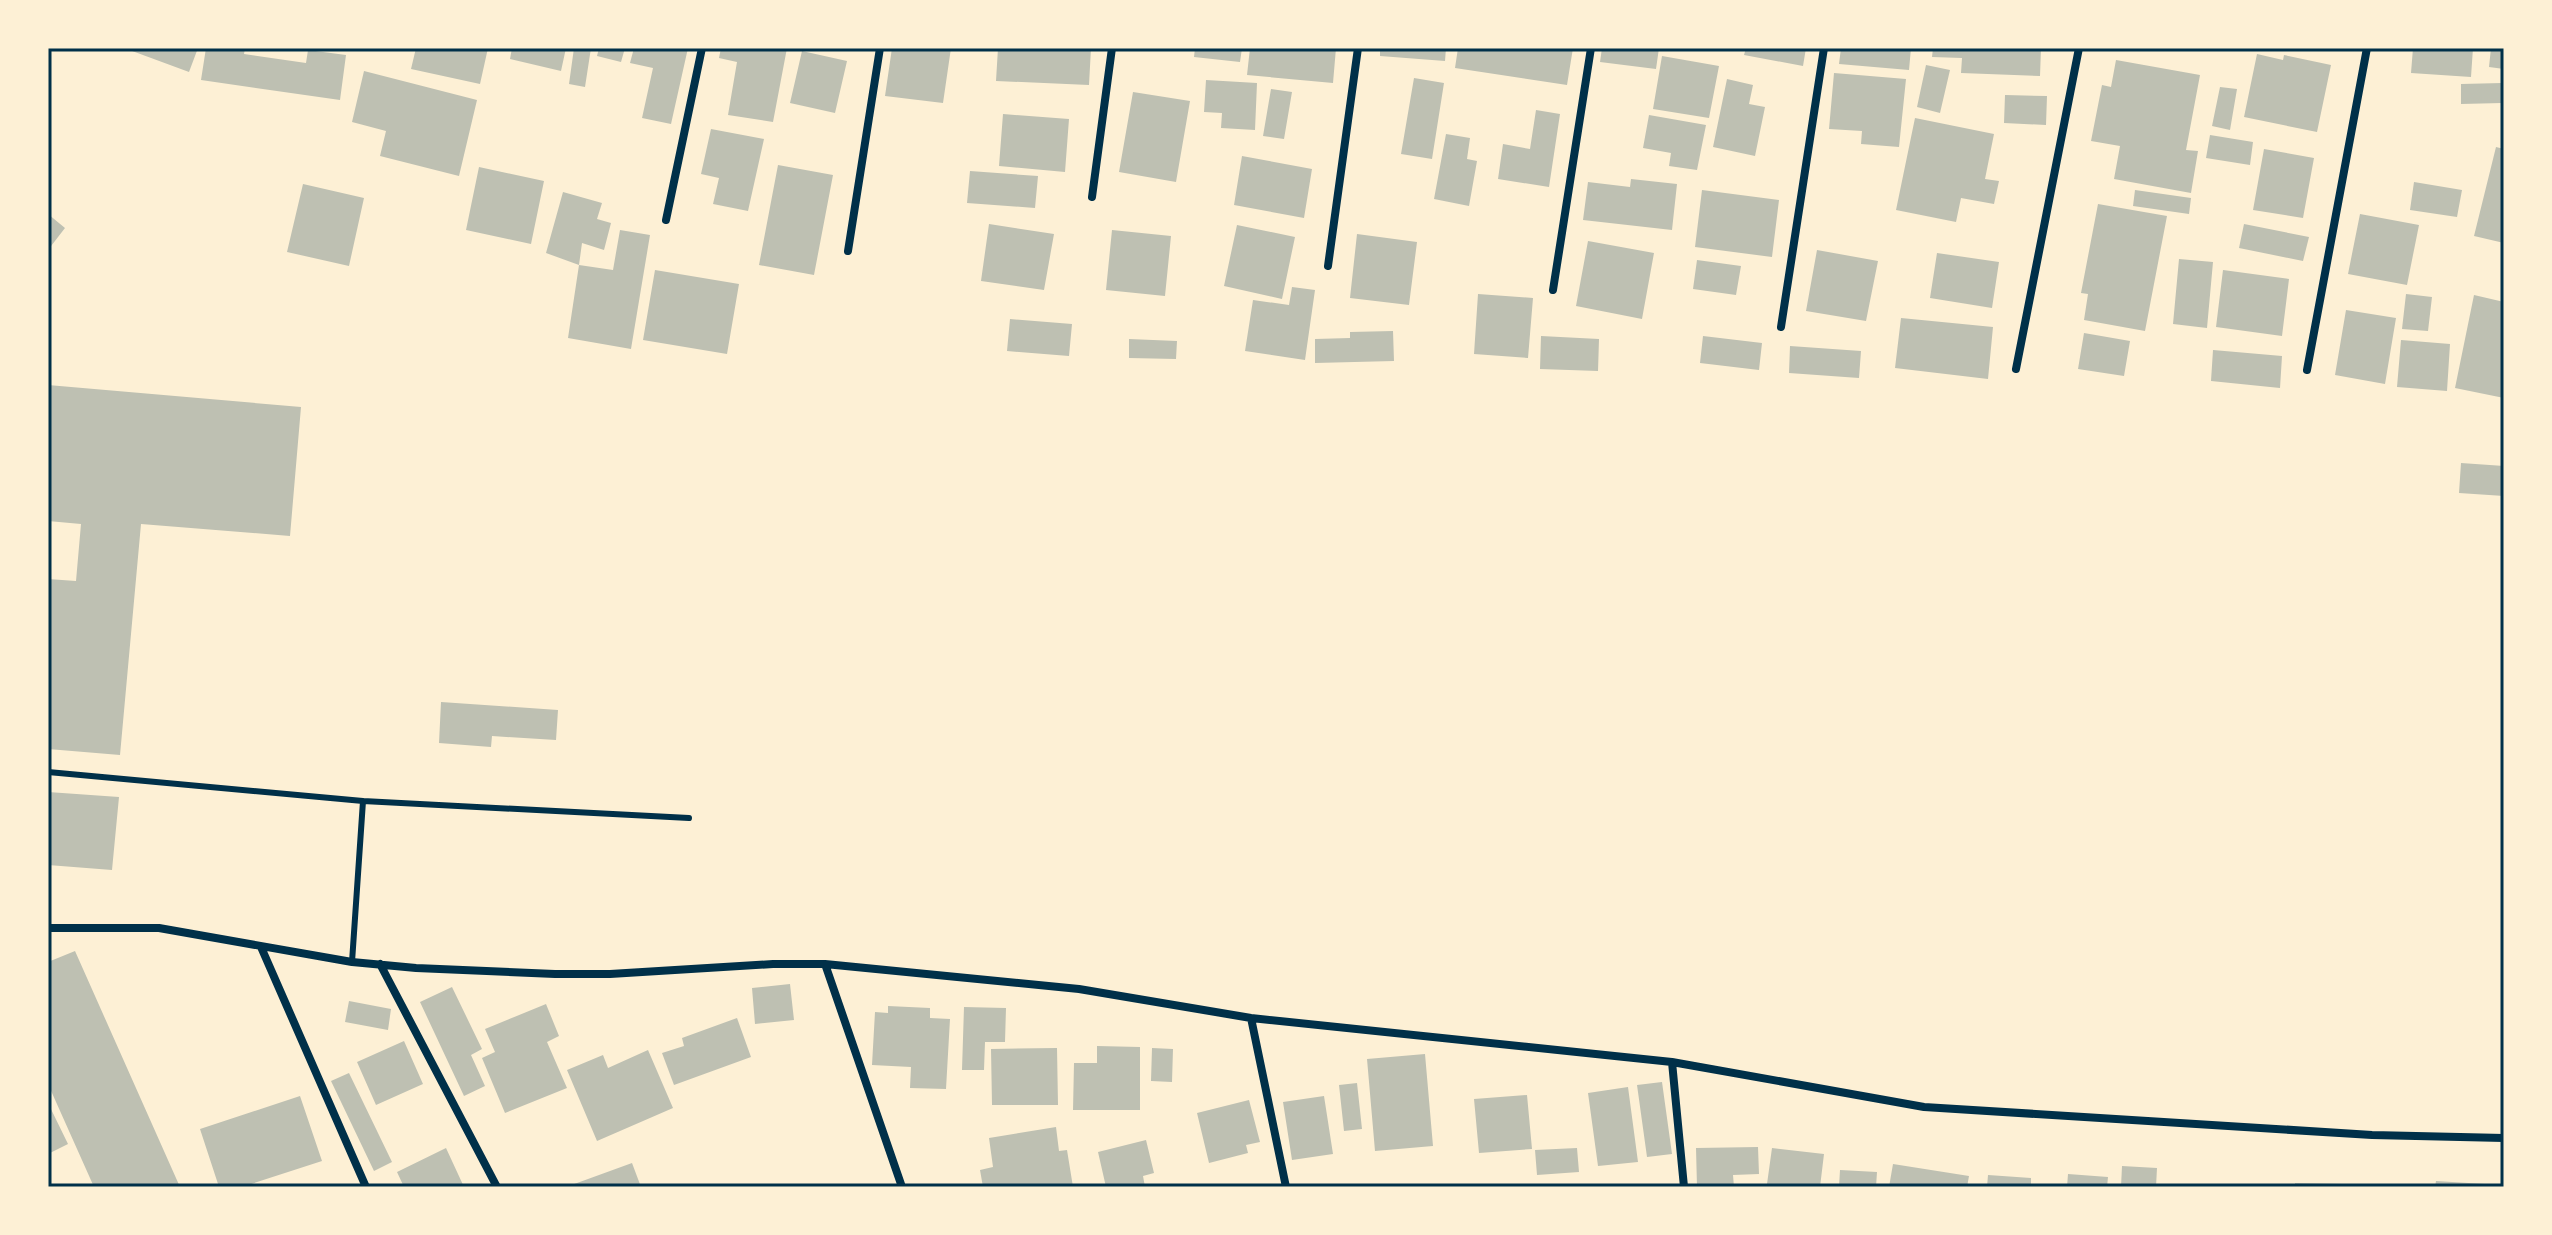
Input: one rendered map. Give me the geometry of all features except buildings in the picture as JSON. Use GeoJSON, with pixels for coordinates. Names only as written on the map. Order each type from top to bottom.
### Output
{"type":"FeatureCollection","features":[{"type":"Feature","properties":{"kind":"street"},"geometry":{"type":"LineString","coordinates":[[666,220],[702,48]]}},
{"type":"Feature","properties":{"kind":"street"},"geometry":{"type":"LineString","coordinates":[[848,251],[880,48]]}},
{"type":"Feature","properties":{"kind":"street"},"geometry":{"type":"LineString","coordinates":[[1092,197],[1112,48]]}},
{"type":"Feature","properties":{"kind":"street"},"geometry":{"type":"LineString","coordinates":[[1328,266],[1358,48]]}},
{"type":"Feature","properties":{"kind":"street"},"geometry":{"type":"LineString","coordinates":[[1553,290],[1591,48]]}},
{"type":"Feature","properties":{"kind":"street"},"geometry":{"type":"LineString","coordinates":[[1781,327],[1824,48]]}},
{"type":"Feature","properties":{"kind":"street"},"geometry":{"type":"LineString","coordinates":[[2016,369],[2079,48]]}},
{"type":"Feature","properties":{"kind":"street"},"geometry":{"type":"LineString","coordinates":[[2307,370],[2367,48]]}},
{"type":"Feature","properties":{"kind":"street"},"geometry":{"type":"LineString","coordinates":[[48,928],[159,928],[352,962],[416,968],[555,974],[825,964],[1079,989],[1251,1018],[1672,1062],[1924,1107],[2372,1135],[2504,1138]]}},
{"type":"Feature","properties":{"kind":"street"},"geometry":{"type":"LineString","coordinates":[[261,947],[366,1187]]}},
{"type":"Feature","properties":{"kind":"street"},"geometry":{"type":"LineString","coordinates":[[380,964],[497,1187]]}},
{"type":"Feature","properties":{"kind":"street"},"geometry":{"type":"LineString","coordinates":[[825,964],[902,1187]]}},
{"type":"Feature","properties":{"kind":"street"},"geometry":{"type":"LineString","coordinates":[[1251,1018],[1286,1187]]}},
{"type":"Feature","properties":{"kind":"street"},"geometry":{"type":"LineString","coordinates":[[1672,1062],[1684,1187]]}},
{"type":"Feature","properties":{"kind":"lane"},"geometry":{"type":"LineString","coordinates":[[48,772],[363,801],[689,818]]}},
{"type":"Feature","properties":{"kind":"lane"},"geometry":{"type":"LineString","coordinates":[[352,962],[363,801]]}}]}
